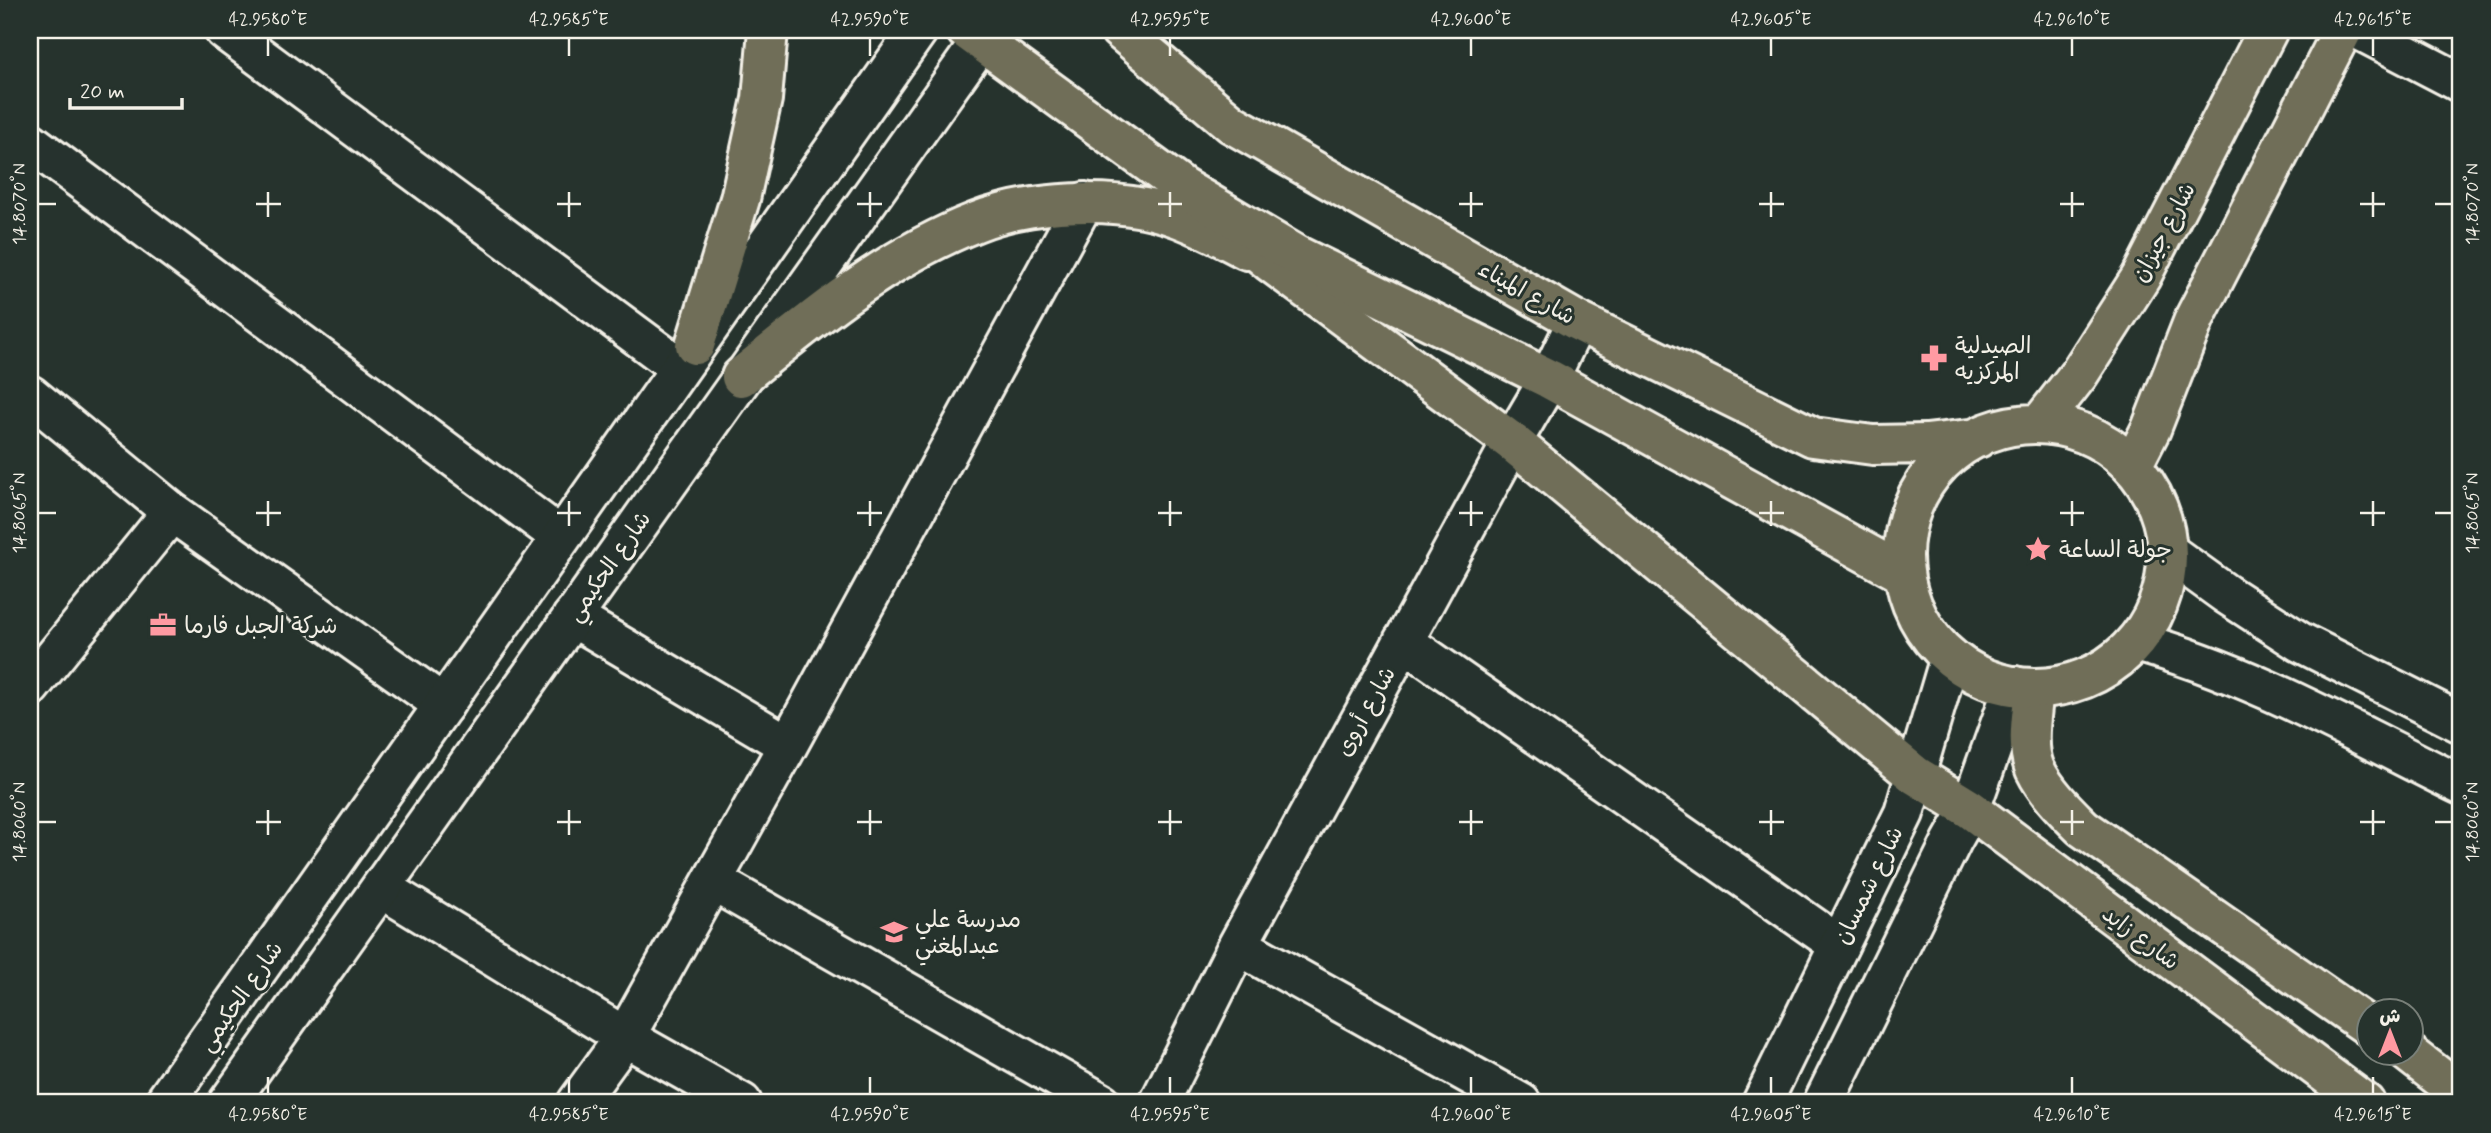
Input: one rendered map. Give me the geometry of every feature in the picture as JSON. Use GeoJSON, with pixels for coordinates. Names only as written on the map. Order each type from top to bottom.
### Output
{"type":"FeatureCollection","features":[{"type":"Feature","properties":{"kind":"main road"},"geometry":{"type":"LineString","coordinates":[[687,356],[740,199],[762,99],[768,30]]}},
{"type":"Feature","properties":{"kind":"main road","name":"شارع الميناء"},"geometry":{"type":"LineString","coordinates":[[1120,30],[1231,124],[1577,321],[1813,437],[1873,445],[1926,444],[1978,438]]}},
{"type":"Feature","properties":{"kind":"main road","name":"شارع جيزان"},"geometry":{"type":"LineString","coordinates":[[2039,424],[2079,374],[2140,277],[2268,30]]}},
{"type":"Feature","properties":{"kind":"main road"},"geometry":{"type":"LineString","coordinates":[[2132,466],[2151,429],[2195,317],[2343,30]]}},
{"type":"Feature","properties":{"kind":"main road"},"geometry":{"type":"LineString","coordinates":[[979,33],[1183,188],[1270,262],[1512,442],[1915,775]]}},
{"type":"Feature","properties":{"kind":"main road"},"geometry":{"type":"LineString","coordinates":[[1183,188],[1296,255],[1549,379],[1904,574]]}},
{"type":"Feature","properties":{"kind":"main road"},"geometry":{"type":"LineString","coordinates":[[741,377],[824,309],[911,253],[977,221],[1039,206],[1084,202],[1144,208],[1193,223],[1270,262]]}},
{"type":"Feature","properties":{"kind":"main road"},"geometry":{"type":"LineString","coordinates":[[2039,424],[2074,430],[2105,444],[2132,466],[2151,492],[2163,521],[2168,552],[2162,595],[2154,615],[2136,642],[2107,668],[2072,683],[2024,687],[1979,676],[1950,657],[1933,640],[1919,620],[1910,597],[1904,574],[1904,541],[1917,499],[1928,480],[1950,456],[1978,438],[2008,427],[2039,424]]}},
{"type":"Feature","properties":{"kind":"main road"},"geometry":{"type":"LineString","coordinates":[[2024,687],[2035,768],[2055,799],[2083,828],[2354,1016]]}},
{"type":"Feature","properties":{"kind":"main road","name":"شارع زايد"},"geometry":{"type":"LineString","coordinates":[[1915,775],[1970,809],[2365,1103]]}},
{"type":"Feature","properties":{"kind":"main road"},"geometry":{"type":"LineString","coordinates":[[2424,1065],[2461,1094]]}},
{"type":"Feature","properties":{"kind":"street"},"geometry":{"type":"LineString","coordinates":[[224,30],[687,356]]}},
{"type":"Feature","properties":{"kind":"street","name":"شارع الحكيمي"},"geometry":{"type":"LineString","coordinates":[[164,1103],[918,30]]}},
{"type":"Feature","properties":{"kind":"street"},"geometry":{"type":"LineString","coordinates":[[2359,30],[2461,83]]}},
{"type":"Feature","properties":{"kind":"street","name":"شارع الحكيمي"},"geometry":{"type":"LineString","coordinates":[[228,1103],[741,377],[979,33]]}},
{"type":"Feature","properties":{"kind":"street"},"geometry":{"type":"LineString","coordinates":[[30,142],[561,537]]}},
{"type":"Feature","properties":{"kind":"street"},"geometry":{"type":"LineString","coordinates":[[578,1103],[625,1037],[788,745],[1084,202]]}},
{"type":"Feature","properties":{"kind":"street","name":"شارع أروى"},"geometry":{"type":"LineString","coordinates":[[1159,1103],[1238,945],[1549,379],[1577,321]]}},
{"type":"Feature","properties":{"kind":"street"},"geometry":{"type":"LineString","coordinates":[[30,395],[172,512],[444,705]]}},
{"type":"Feature","properties":{"kind":"street"},"geometry":{"type":"LineString","coordinates":[[30,687],[172,512]]}},
{"type":"Feature","properties":{"kind":"street"},"geometry":{"type":"LineString","coordinates":[[2168,552],[2300,642],[2461,723]]}},
{"type":"Feature","properties":{"kind":"street"},"geometry":{"type":"LineString","coordinates":[[572,617],[788,745]]}},
{"type":"Feature","properties":{"kind":"street"},"geometry":{"type":"LineString","coordinates":[[1404,641],[1839,945]]}},
{"type":"Feature","properties":{"kind":"street"},"geometry":{"type":"LineString","coordinates":[[2136,642],[2245,678],[2461,785]]}},
{"type":"Feature","properties":{"kind":"street","name":"شارع شمسان"},"geometry":{"type":"LineString","coordinates":[[1762,1103],[1904,813],[1950,657]]}},
{"type":"Feature","properties":{"kind":"street"},"geometry":{"type":"LineString","coordinates":[[1823,1103],[1970,809],[1997,728],[2024,687]]}},
{"type":"Feature","properties":{"kind":"street"},"geometry":{"type":"LineString","coordinates":[[712,881],[1102,1103]]}},
{"type":"Feature","properties":{"kind":"street"},"geometry":{"type":"LineString","coordinates":[[382,888],[625,1037],[742,1103]]}},
{"type":"Feature","properties":{"kind":"street"},"geometry":{"type":"LineString","coordinates":[[1238,945],[1521,1103]]}},
{"type":"Feature","properties":{"kind":"place","name":"الصيدلية المركزيه"},"geometry":{"type":"Point","coordinates":[1934,358]}},
{"type":"Feature","properties":{"kind":"place","name":"جولة الساعة"},"geometry":{"type":"Point","coordinates":[2038,549]}},
{"type":"Feature","properties":{"kind":"place","name":"شركة الجبل فارما"},"geometry":{"type":"Point","coordinates":[163,625]}},
{"type":"Feature","properties":{"kind":"place","name":"مدرسة علي عبدالمغني"},"geometry":{"type":"Point","coordinates":[894,932]}}]}
